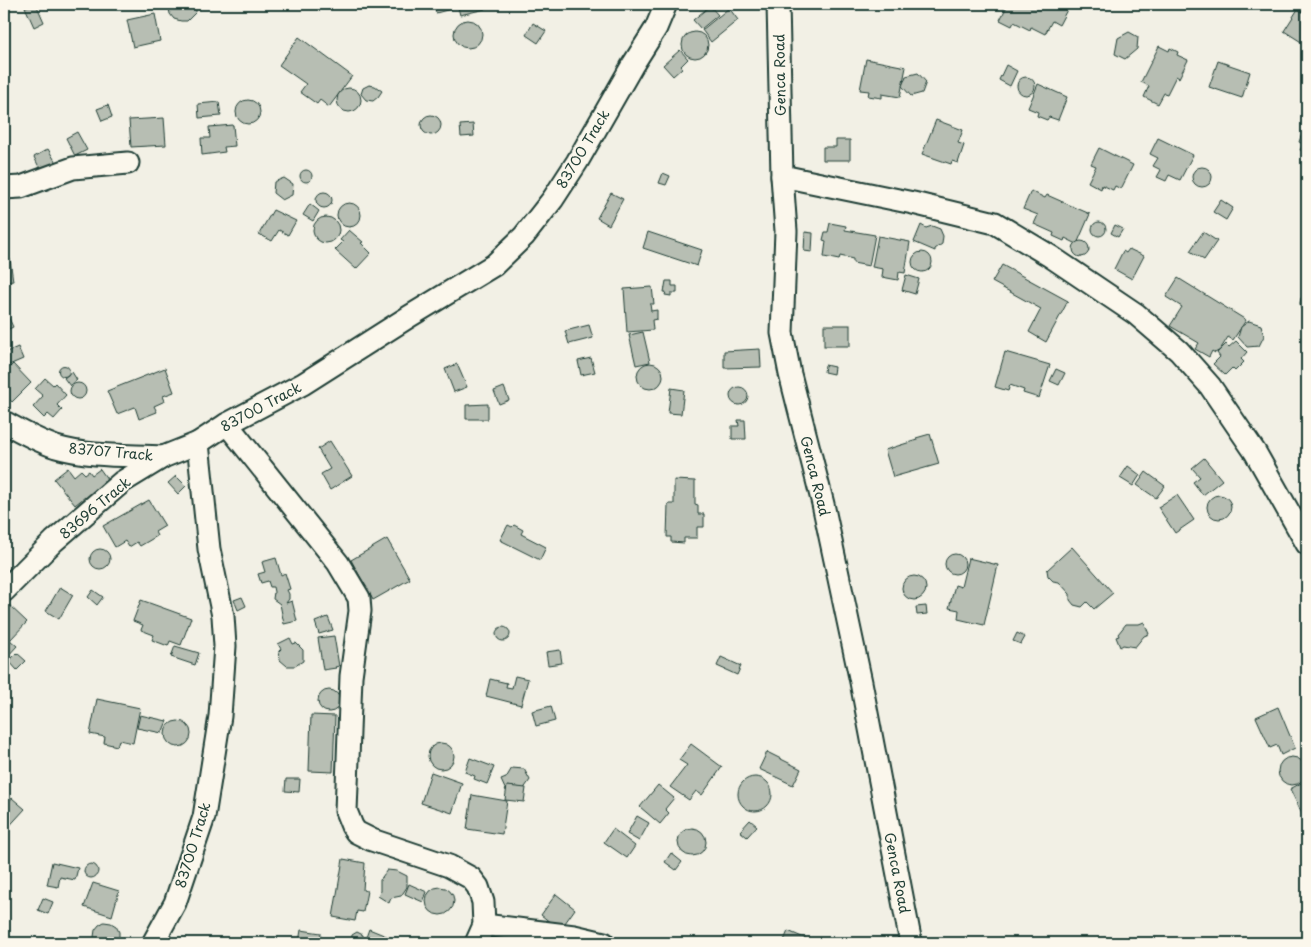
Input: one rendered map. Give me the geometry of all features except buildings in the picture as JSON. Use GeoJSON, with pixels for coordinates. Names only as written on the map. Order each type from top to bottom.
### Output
{"type":"FeatureCollection","features":[{"type":"Feature","properties":{"kind":"street","name":"83700 Track"},"geometry":{"type":"LineString","coordinates":[[153,943],[174,903],[204,816],[220,716],[225,646],[223,616],[209,549],[198,443],[228,424],[304,384],[494,265],[524,236],[553,199],[656,28],[666,4]]}},
{"type":"Feature","properties":{"kind":"street","name":"Genca Road"},"geometry":{"type":"LineString","coordinates":[[778,4],[782,176],[786,231],[782,333],[790,374],[823,504],[860,682],[910,943]]}},
{"type":"Feature","properties":{"kind":"street"},"geometry":{"type":"LineString","coordinates":[[4,188],[21,188],[73,168],[128,163]]}},
{"type":"Feature","properties":{"kind":"street"},"geometry":{"type":"LineString","coordinates":[[782,176],[913,203],[996,223],[1050,256],[1136,314],[1178,351],[1210,386],[1255,452],[1307,544]]}},
{"type":"Feature","properties":{"kind":"street","name":"83707 Track"},"geometry":{"type":"LineString","coordinates":[[4,422],[56,447],[87,452],[163,457]]}},
{"type":"Feature","properties":{"kind":"street"},"geometry":{"type":"LineString","coordinates":[[228,424],[338,563],[359,598],[360,610],[351,676],[346,811],[356,832],[372,840],[449,866],[471,878],[478,887],[483,902],[480,934],[574,936],[604,943]]}},
{"type":"Feature","properties":{"kind":"street","name":"83696 Track"},"geometry":{"type":"LineString","coordinates":[[4,591],[54,542],[122,482],[163,457],[198,443]]}}]}
